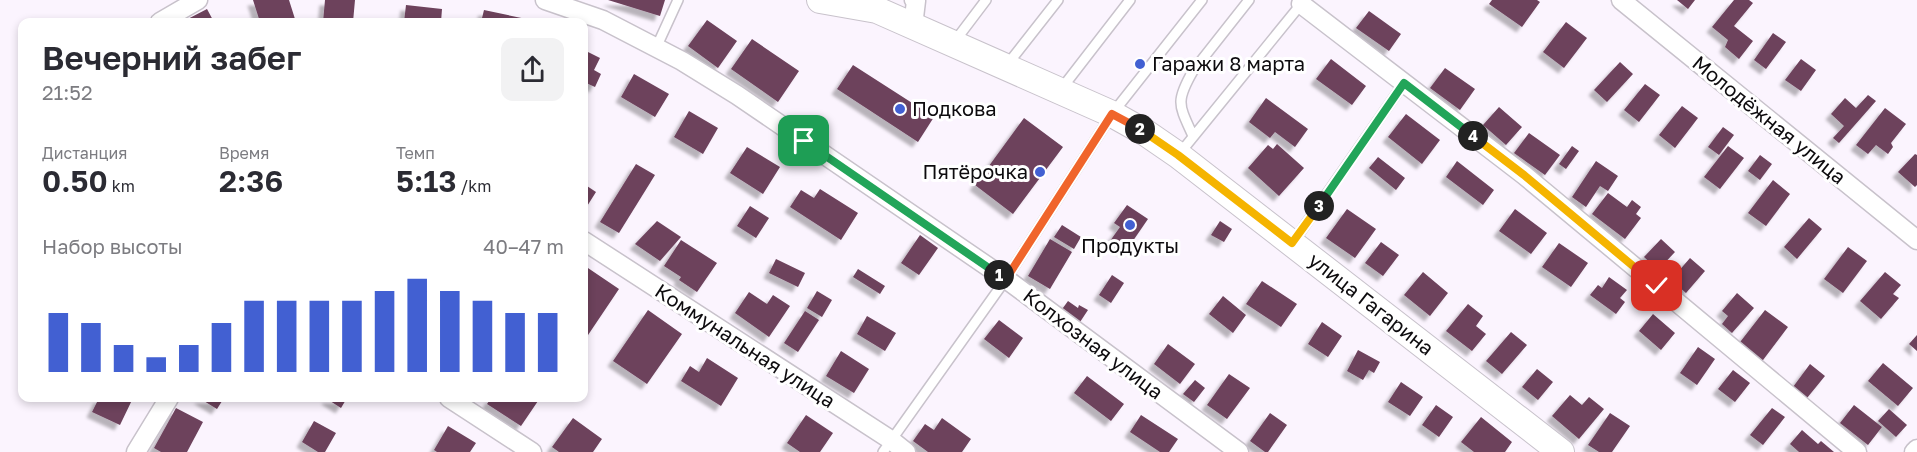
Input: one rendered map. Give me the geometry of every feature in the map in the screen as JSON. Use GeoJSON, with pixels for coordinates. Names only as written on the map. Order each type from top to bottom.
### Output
{"type":"FeatureCollection","features":[{"type":"Feature","properties":{"kind":"main road","name":"улица Гагарина"},"geometry":{"type":"LineString","coordinates":[[820,0],[877,10],[915,7],[953,44],[1112,114],[1146,133],[1186,145],[1292,243],[1561,452]]}},
{"type":"Feature","properties":{"kind":"street"},"geometry":{"type":"LineString","coordinates":[[167,18],[198,0]]}},
{"type":"Feature","properties":{"kind":"street","name":"Колхозная улица"},"geometry":{"type":"LineString","coordinates":[[545,0],[603,20],[737,95],[1006,279],[1239,452]]}},
{"type":"Feature","properties":{"kind":"street","name":"Молодёжная улица"},"geometry":{"type":"LineString","coordinates":[[1621,0],[1917,240]]}},
{"type":"Feature","properties":{"kind":"street"},"geometry":{"type":"LineString","coordinates":[[1303,2],[1524,175],[1857,452]]}},
{"type":"Feature","properties":{"kind":"street","name":"Коммунальная улица"},"geometry":{"type":"LineString","coordinates":[[588,244],[887,446],[906,452]]}},
{"type":"Feature","properties":{"kind":"street"},"geometry":{"type":"LineString","coordinates":[[136,452],[167,402]]}},
{"type":"Feature","properties":{"kind":"street"},"geometry":{"type":"LineString","coordinates":[[455,402],[532,452]]}},
{"type":"Feature","properties":{"kind":"lane"},"geometry":{"type":"LineString","coordinates":[[656,48],[678,0]]}},
{"type":"Feature","properties":{"kind":"lane"},"geometry":{"type":"LineString","coordinates":[[953,44],[986,0]]}},
{"type":"Feature","properties":{"kind":"lane"},"geometry":{"type":"LineString","coordinates":[[1006,67],[1058,0]]}},
{"type":"Feature","properties":{"kind":"lane"},"geometry":{"type":"LineString","coordinates":[[1060,91],[1130,0]]}},
{"type":"Feature","properties":{"kind":"lane"},"geometry":{"type":"LineString","coordinates":[[887,446],[1006,279],[1112,114],[1202,0]]}},
{"type":"Feature","properties":{"kind":"lane"},"geometry":{"type":"LineString","coordinates":[[1186,145],[1180,105],[1185,84],[1249,0]]}},
{"type":"Feature","properties":{"kind":"lane"},"geometry":{"type":"LineString","coordinates":[[1186,145],[1303,2]]}},
{"type":"Feature","properties":{"kind":"lane"},"geometry":{"type":"LineString","coordinates":[[1292,243],[1404,83]]}},
{"type":"Feature","properties":{"kind":"building"},"geometry":{"type":"Polygon","coordinates":[[[253,0],[289,0],[295,18],[259,18],[253,0]]]}},
{"type":"Feature","properties":{"kind":"building"},"geometry":{"type":"Polygon","coordinates":[[[325,0],[355,0],[353,18],[323,18],[325,0]]]}},
{"type":"Feature","properties":{"kind":"building"},"geometry":{"type":"Polygon","coordinates":[[[608,0],[665,0],[660,16],[608,0]]]}},
{"type":"Feature","properties":{"kind":"building"},"geometry":{"type":"Polygon","coordinates":[[[1492,0],[1537,0],[1540,2],[1522,27],[1489,4],[1492,0]]]}},
{"type":"Feature","properties":{"kind":"building"},"geometry":{"type":"Polygon","coordinates":[[[1677,0],[1695,0],[1688,9],[1677,0]]]}},
{"type":"Feature","properties":{"kind":"building"},"geometry":{"type":"Polygon","coordinates":[[[1734,0],[1749,0],[1753,3],[1734,26],[1753,41],[1739,59],[1725,47],[1728,40],[1712,27],[1734,0]]]}},
{"type":"Feature","properties":{"kind":"building"},"geometry":{"type":"Polygon","coordinates":[[[406,5],[442,9],[441,18],[404,18],[406,5]]]}},
{"type":"Feature","properties":{"kind":"building"},"geometry":{"type":"Polygon","coordinates":[[[207,9],[212,18],[190,18],[207,9]]]}},
{"type":"Feature","properties":{"kind":"building"},"geometry":{"type":"Polygon","coordinates":[[[484,10],[522,18],[482,18],[484,10]]]}},
{"type":"Feature","properties":{"kind":"building"},"geometry":{"type":"Polygon","coordinates":[[[1369,11],[1401,34],[1389,51],[1356,28],[1369,11]]]}},
{"type":"Feature","properties":{"kind":"building"},"geometry":{"type":"Polygon","coordinates":[[[707,20],[737,41],[718,68],[688,46],[707,20]]]}},
{"type":"Feature","properties":{"kind":"building"},"geometry":{"type":"Polygon","coordinates":[[[1566,22],[1587,38],[1564,68],[1543,52],[1566,22]]]}},
{"type":"Feature","properties":{"kind":"building"},"geometry":{"type":"Polygon","coordinates":[[[1773,33],[1786,42],[1766,69],[1754,60],[1773,33]]]}},
{"type":"Feature","properties":{"kind":"building"},"geometry":{"type":"Polygon","coordinates":[[[752,39],[799,71],[778,102],[731,69],[752,39]]]}},
{"type":"Feature","properties":{"kind":"building"},"geometry":{"type":"Polygon","coordinates":[[[588,52],[600,58],[594,70],[601,74],[595,87],[588,84],[588,52]]]}},
{"type":"Feature","properties":{"kind":"building"},"geometry":{"type":"Polygon","coordinates":[[[1331,59],[1366,86],[1352,105],[1316,79],[1331,59]]]}},
{"type":"Feature","properties":{"kind":"building"},"geometry":{"type":"Polygon","coordinates":[[[1801,59],[1816,70],[1801,91],[1785,80],[1801,59]]]}},
{"type":"Feature","properties":{"kind":"building"},"geometry":{"type":"Polygon","coordinates":[[[1620,62],[1633,74],[1607,102],[1594,90],[1620,62]]]}},
{"type":"Feature","properties":{"kind":"building"},"geometry":{"type":"Polygon","coordinates":[[[853,65],[934,117],[918,142],[837,89],[853,65]]]}},
{"type":"Feature","properties":{"kind":"building"},"geometry":{"type":"Polygon","coordinates":[[[1445,68],[1475,89],[1460,110],[1430,88],[1445,68]]]}},
{"type":"Feature","properties":{"kind":"building"},"geometry":{"type":"Polygon","coordinates":[[[634,74],[669,94],[655,117],[621,97],[634,74]]]}},
{"type":"Feature","properties":{"kind":"building"},"geometry":{"type":"Polygon","coordinates":[[[1645,84],[1660,95],[1639,122],[1624,110],[1645,84]]]}},
{"type":"Feature","properties":{"kind":"building"},"geometry":{"type":"Polygon","coordinates":[[[1868,95],[1876,101],[1839,143],[1833,138],[1844,126],[1831,114],[1845,98],[1856,108],[1868,95]]]}},
{"type":"Feature","properties":{"kind":"building"},"geometry":{"type":"Polygon","coordinates":[[[1266,98],[1308,129],[1295,147],[1275,132],[1270,138],[1249,122],[1266,98]]]}},
{"type":"Feature","properties":{"kind":"building"},"geometry":{"type":"Polygon","coordinates":[[[1682,106],[1698,118],[1675,148],[1659,135],[1682,106]]]}},
{"type":"Feature","properties":{"kind":"building"},"geometry":{"type":"Polygon","coordinates":[[[1499,107],[1522,127],[1506,145],[1483,125],[1499,107]]]}},
{"type":"Feature","properties":{"kind":"building"},"geometry":{"type":"Polygon","coordinates":[[[1885,108],[1906,124],[1891,143],[1893,147],[1888,154],[1876,145],[1868,154],[1856,145],[1885,108]]]}},
{"type":"Feature","properties":{"kind":"building"},"geometry":{"type":"Polygon","coordinates":[[[689,111],[718,128],[703,154],[674,137],[689,111]]]}},
{"type":"Feature","properties":{"kind":"building"},"geometry":{"type":"Polygon","coordinates":[[[1406,114],[1440,140],[1422,164],[1388,137],[1406,114]]]}},
{"type":"Feature","properties":{"kind":"building"},"geometry":{"type":"Polygon","coordinates":[[[1024,118],[1063,147],[1013,214],[975,185],[1024,118]]]}},
{"type":"Feature","properties":{"kind":"building"},"geometry":{"type":"Polygon","coordinates":[[[1723,127],[1734,135],[1719,155],[1708,147],[1723,127]]]}},
{"type":"Feature","properties":{"kind":"building"},"geometry":{"type":"Polygon","coordinates":[[[1529,133],[1560,155],[1545,175],[1514,153],[1529,133]]]}},
{"type":"Feature","properties":{"kind":"building"},"geometry":{"type":"Polygon","coordinates":[[[1277,144],[1304,168],[1279,196],[1248,168],[1268,145],[1273,149],[1277,144]]]}},
{"type":"Feature","properties":{"kind":"building"},"geometry":{"type":"Polygon","coordinates":[[[1572,146],[1579,151],[1566,169],[1559,164],[1572,146]]]}},
{"type":"Feature","properties":{"kind":"building"},"geometry":{"type":"Polygon","coordinates":[[[1728,146],[1744,158],[1720,189],[1704,177],[1728,146]]]}},
{"type":"Feature","properties":{"kind":"building"},"geometry":{"type":"Polygon","coordinates":[[[747,147],[780,167],[763,194],[730,173],[747,147]]]}},
{"type":"Feature","properties":{"kind":"building"},"geometry":{"type":"Polygon","coordinates":[[[1915,154],[1917,155],[1917,185],[1915,187],[1898,172],[1915,154]]]}},
{"type":"Feature","properties":{"kind":"building"},"geometry":{"type":"Polygon","coordinates":[[[1760,155],[1772,164],[1760,180],[1748,171],[1760,155]]]}},
{"type":"Feature","properties":{"kind":"building"},"geometry":{"type":"Polygon","coordinates":[[[1378,157],[1405,178],[1396,190],[1369,168],[1378,157]]]}},
{"type":"Feature","properties":{"kind":"building"},"geometry":{"type":"Polygon","coordinates":[[[1457,161],[1494,190],[1483,205],[1446,177],[1457,161]]]}},
{"type":"Feature","properties":{"kind":"building"},"geometry":{"type":"Polygon","coordinates":[[[1596,161],[1618,176],[1608,191],[1600,186],[1586,207],[1572,197],[1596,161]]]}},
{"type":"Feature","properties":{"kind":"building"},"geometry":{"type":"Polygon","coordinates":[[[636,164],[655,175],[619,233],[600,222],[636,164]]]}},
{"type":"Feature","properties":{"kind":"building"},"geometry":{"type":"Polygon","coordinates":[[[1773,180],[1790,194],[1766,226],[1748,213],[1773,180]]]}},
{"type":"Feature","properties":{"kind":"building"},"geometry":{"type":"Polygon","coordinates":[[[588,187],[596,192],[588,205],[588,187]]]}},
{"type":"Feature","properties":{"kind":"building"},"geometry":{"type":"Polygon","coordinates":[[[820,189],[858,213],[841,240],[790,207],[801,190],[814,198],[820,189]]]}},
{"type":"Feature","properties":{"kind":"building"},"geometry":{"type":"Polygon","coordinates":[[[1608,193],[1627,207],[1632,200],[1641,207],[1636,214],[1641,218],[1625,239],[1592,214],[1608,193]]]}},
{"type":"Feature","properties":{"kind":"building"},"geometry":{"type":"Polygon","coordinates":[[[1127,205],[1148,219],[1126,251],[1110,241],[1120,227],[1114,223],[1127,205]]]}},
{"type":"Feature","properties":{"kind":"building"},"geometry":{"type":"Polygon","coordinates":[[[750,206],[769,218],[756,238],[737,226],[750,206]]]}},
{"type":"Feature","properties":{"kind":"building"},"geometry":{"type":"Polygon","coordinates":[[[1347,209],[1376,229],[1355,258],[1326,238],[1347,209]]]}},
{"type":"Feature","properties":{"kind":"building"},"geometry":{"type":"Polygon","coordinates":[[[1515,209],[1547,233],[1531,254],[1499,231],[1515,209]]]}},
{"type":"Feature","properties":{"kind":"building"},"geometry":{"type":"Polygon","coordinates":[[[1809,218],[1822,229],[1797,259],[1784,247],[1809,218]]]}},
{"type":"Feature","properties":{"kind":"building"},"geometry":{"type":"Polygon","coordinates":[[[657,221],[681,237],[660,261],[635,244],[657,221]]]}},
{"type":"Feature","properties":{"kind":"building"},"geometry":{"type":"Polygon","coordinates":[[[1220,221],[1232,229],[1224,242],[1211,235],[1220,221]]]}},
{"type":"Feature","properties":{"kind":"building"},"geometry":{"type":"Polygon","coordinates":[[[1062,225],[1081,237],[1074,249],[1054,237],[1062,225]]]}},
{"type":"Feature","properties":{"kind":"building"},"geometry":{"type":"Polygon","coordinates":[[[920,235],[938,248],[919,275],[901,263],[920,235]]]}},
{"type":"Feature","properties":{"kind":"building"},"geometry":{"type":"Polygon","coordinates":[[[1050,239],[1072,252],[1050,289],[1028,276],[1050,239]]]}},
{"type":"Feature","properties":{"kind":"building"},"geometry":{"type":"Polygon","coordinates":[[[1661,239],[1675,252],[1658,270],[1644,257],[1661,239]]]}},
{"type":"Feature","properties":{"kind":"building"},"geometry":{"type":"Polygon","coordinates":[[[681,240],[717,263],[697,292],[679,280],[681,277],[664,266],[681,240]]]}},
{"type":"Feature","properties":{"kind":"building"},"geometry":{"type":"Polygon","coordinates":[[[1381,242],[1399,255],[1383,276],[1365,263],[1381,242]]]}},
{"type":"Feature","properties":{"kind":"building"},"geometry":{"type":"Polygon","coordinates":[[[1559,243],[1588,263],[1571,287],[1542,267],[1559,243]]]}},
{"type":"Feature","properties":{"kind":"building"},"geometry":{"type":"Polygon","coordinates":[[[1848,247],[1867,261],[1843,293],[1824,279],[1848,247]]]}},
{"type":"Feature","properties":{"kind":"building"},"geometry":{"type":"Polygon","coordinates":[[[1690,258],[1705,271],[1686,293],[1671,280],[1690,258]]]}},
{"type":"Feature","properties":{"kind":"building"},"geometry":{"type":"Polygon","coordinates":[[[776,259],[805,273],[798,287],[769,273],[776,259]]]}},
{"type":"Feature","properties":{"kind":"building"},"geometry":{"type":"Polygon","coordinates":[[[588,268],[619,289],[588,335],[588,268]]]}},
{"type":"Feature","properties":{"kind":"building"},"geometry":{"type":"Polygon","coordinates":[[[858,269],[885,286],[880,294],[853,277],[858,269]]]}},
{"type":"Feature","properties":{"kind":"building"},"geometry":{"type":"Polygon","coordinates":[[[1423,272],[1448,293],[1430,316],[1404,295],[1423,272]]]}},
{"type":"Feature","properties":{"kind":"building"},"geometry":{"type":"Polygon","coordinates":[[[1885,272],[1901,285],[1893,294],[1899,298],[1881,319],[1860,301],[1885,272]]]}},
{"type":"Feature","properties":{"kind":"building"},"geometry":{"type":"Polygon","coordinates":[[[1112,275],[1124,283],[1111,303],[1099,295],[1112,275]]]}},
{"type":"Feature","properties":{"kind":"building"},"geometry":{"type":"Polygon","coordinates":[[[1609,277],[1627,290],[1620,298],[1625,302],[1616,314],[1590,295],[1598,285],[1602,288],[1609,277]]]}},
{"type":"Feature","properties":{"kind":"building"},"geometry":{"type":"Polygon","coordinates":[[[1262,281],[1297,304],[1281,327],[1246,304],[1262,281]]]}},
{"type":"Feature","properties":{"kind":"building"},"geometry":{"type":"Polygon","coordinates":[[[817,291],[832,300],[822,317],[807,308],[817,291]]]}},
{"type":"Feature","properties":{"kind":"building"},"geometry":{"type":"Polygon","coordinates":[[[749,292],[767,304],[773,295],[790,306],[769,337],[735,313],[749,292]]]}},
{"type":"Feature","properties":{"kind":"building"},"geometry":{"type":"Polygon","coordinates":[[[1737,293],[1754,308],[1732,333],[1722,324],[1728,316],[1722,311],[1737,293]]]}},
{"type":"Feature","properties":{"kind":"building"},"geometry":{"type":"Polygon","coordinates":[[[1223,296],[1246,315],[1233,333],[1209,314],[1223,296]]]}},
{"type":"Feature","properties":{"kind":"building"},"geometry":{"type":"Polygon","coordinates":[[[1068,301],[1078,308],[1079,305],[1088,310],[1078,325],[1060,312],[1068,301]]]}},
{"type":"Feature","properties":{"kind":"building"},"geometry":{"type":"Polygon","coordinates":[[[1468,304],[1483,316],[1476,326],[1486,334],[1472,351],[1446,331],[1468,304]]]}},
{"type":"Feature","properties":{"kind":"building"},"geometry":{"type":"Polygon","coordinates":[[[648,310],[682,334],[647,384],[613,361],[648,310]]]}},
{"type":"Feature","properties":{"kind":"building"},"geometry":{"type":"Polygon","coordinates":[[[1765,310],[1788,327],[1760,364],[1737,346],[1765,310]]]}},
{"type":"Feature","properties":{"kind":"building"},"geometry":{"type":"Polygon","coordinates":[[[805,311],[819,320],[798,352],[784,343],[805,311]]]}},
{"type":"Feature","properties":{"kind":"building"},"geometry":{"type":"Polygon","coordinates":[[[1653,314],[1675,333],[1661,350],[1639,331],[1653,314]]]}},
{"type":"Feature","properties":{"kind":"building"},"geometry":{"type":"Polygon","coordinates":[[[867,316],[896,333],[885,351],[857,334],[867,316]]]}},
{"type":"Feature","properties":{"kind":"building"},"geometry":{"type":"Polygon","coordinates":[[[999,320],[1023,338],[1009,358],[984,339],[999,320]]]}},
{"type":"Feature","properties":{"kind":"building"},"geometry":{"type":"Polygon","coordinates":[[[1322,322],[1342,336],[1328,357],[1308,344],[1322,322]]]}},
{"type":"Feature","properties":{"kind":"building"},"geometry":{"type":"Polygon","coordinates":[[[1511,332],[1527,345],[1502,374],[1486,361],[1511,332]]]}},
{"type":"Feature","properties":{"kind":"building"},"geometry":{"type":"Polygon","coordinates":[[[1917,335],[1917,351],[1909,344],[1917,335]]]}},
{"type":"Feature","properties":{"kind":"building"},"geometry":{"type":"Polygon","coordinates":[[[1168,344],[1195,364],[1180,384],[1154,364],[1168,344]]]}},
{"type":"Feature","properties":{"kind":"building"},"geometry":{"type":"Polygon","coordinates":[[[1698,347],[1715,359],[1697,385],[1680,373],[1698,347]]]}},
{"type":"Feature","properties":{"kind":"building"},"geometry":{"type":"Polygon","coordinates":[[[1358,350],[1380,362],[1374,373],[1369,370],[1363,380],[1347,371],[1358,350]]]}},
{"type":"Feature","properties":{"kind":"building"},"geometry":{"type":"Polygon","coordinates":[[[841,351],[869,369],[854,393],[826,376],[841,351]]]}},
{"type":"Feature","properties":{"kind":"building"},"geometry":{"type":"Polygon","coordinates":[[[707,358],[738,378],[721,406],[681,381],[690,366],[699,372],[707,358]]]}},
{"type":"Feature","properties":{"kind":"building"},"geometry":{"type":"Polygon","coordinates":[[[1883,363],[1913,388],[1898,406],[1868,381],[1883,363]]]}},
{"type":"Feature","properties":{"kind":"building"},"geometry":{"type":"Polygon","coordinates":[[[1810,364],[1825,376],[1807,398],[1793,387],[1810,364]]]}},
{"type":"Feature","properties":{"kind":"building"},"geometry":{"type":"Polygon","coordinates":[[[1537,369],[1553,382],[1538,400],[1522,387],[1537,369]]]}},
{"type":"Feature","properties":{"kind":"building"},"geometry":{"type":"Polygon","coordinates":[[[1733,370],[1750,383],[1735,402],[1718,389],[1733,370]]]}},
{"type":"Feature","properties":{"kind":"building"},"geometry":{"type":"Polygon","coordinates":[[[1229,374],[1250,388],[1227,419],[1207,405],[1229,374]]]}},
{"type":"Feature","properties":{"kind":"building"},"geometry":{"type":"Polygon","coordinates":[[[1087,376],[1124,404],[1111,421],[1074,393],[1087,376]]]}},
{"type":"Feature","properties":{"kind":"building"},"geometry":{"type":"Polygon","coordinates":[[[1195,380],[1205,388],[1194,402],[1183,394],[1195,380]]]}},
{"type":"Feature","properties":{"kind":"building"},"geometry":{"type":"Polygon","coordinates":[[[1401,382],[1423,397],[1410,416],[1388,402],[1401,382]]]}},
{"type":"Feature","properties":{"kind":"building"},"geometry":{"type":"Polygon","coordinates":[[[1570,395],[1582,405],[1589,397],[1604,409],[1579,439],[1552,416],[1570,395]]]}},
{"type":"Feature","properties":{"kind":"building"},"geometry":{"type":"Polygon","coordinates":[[[97,402],[131,402],[120,425],[92,412],[97,402]]]}},
{"type":"Feature","properties":{"kind":"building"},"geometry":{"type":"Polygon","coordinates":[[[206,402],[221,402],[217,409],[206,402]]]}},
{"type":"Feature","properties":{"kind":"building"},"geometry":{"type":"Polygon","coordinates":[[[332,402],[345,402],[341,408],[332,402]]]}},
{"type":"Feature","properties":{"kind":"building"},"geometry":{"type":"Polygon","coordinates":[[[488,402],[537,402],[521,426],[487,404],[488,402]]]}},
{"type":"Feature","properties":{"kind":"building"},"geometry":{"type":"Polygon","coordinates":[[[1436,405],[1453,417],[1439,437],[1422,425],[1436,405]]]}},
{"type":"Feature","properties":{"kind":"building"},"geometry":{"type":"Polygon","coordinates":[[[1854,405],[1882,427],[1868,445],[1840,423],[1854,405]]]}},
{"type":"Feature","properties":{"kind":"building"},"geometry":{"type":"Polygon","coordinates":[[[176,408],[203,422],[187,452],[161,452],[154,448],[176,408]]]}},
{"type":"Feature","properties":{"kind":"building"},"geometry":{"type":"Polygon","coordinates":[[[1772,408],[1785,417],[1763,445],[1750,435],[1772,408]]]}},
{"type":"Feature","properties":{"kind":"building"},"geometry":{"type":"Polygon","coordinates":[[[1889,409],[1907,425],[1896,437],[1878,421],[1889,409]]]}},
{"type":"Feature","properties":{"kind":"building"},"geometry":{"type":"Polygon","coordinates":[[[1270,413],[1287,425],[1268,452],[1265,452],[1250,441],[1270,413]]]}},
{"type":"Feature","properties":{"kind":"building"},"geometry":{"type":"Polygon","coordinates":[[[1610,413],[1630,426],[1612,452],[1599,452],[1588,445],[1610,413]]]}},
{"type":"Feature","properties":{"kind":"building"},"geometry":{"type":"Polygon","coordinates":[[[806,415],[833,433],[820,452],[800,452],[787,443],[806,415]]]}},
{"type":"Feature","properties":{"kind":"building"},"geometry":{"type":"Polygon","coordinates":[[[1141,415],[1178,439],[1169,452],[1160,452],[1130,432],[1141,415]]]}},
{"type":"Feature","properties":{"kind":"building"},"geometry":{"type":"Polygon","coordinates":[[[1481,417],[1512,442],[1505,452],[1474,452],[1461,442],[1481,417]]]}},
{"type":"Feature","properties":{"kind":"building"},"geometry":{"type":"Polygon","coordinates":[[[573,418],[602,439],[593,452],[559,452],[552,447],[573,418]]]}},
{"type":"Feature","properties":{"kind":"building"},"geometry":{"type":"Polygon","coordinates":[[[942,418],[971,439],[962,452],[928,452],[913,441],[925,424],[934,430],[942,418]]]}},
{"type":"Feature","properties":{"kind":"building"},"geometry":{"type":"Polygon","coordinates":[[[314,421],[336,433],[325,452],[318,452],[302,442],[314,421]]]}},
{"type":"Feature","properties":{"kind":"building"},"geometry":{"type":"Polygon","coordinates":[[[448,426],[476,443],[470,452],[437,452],[434,450],[448,426]]]}},
{"type":"Feature","properties":{"kind":"building"},"geometry":{"type":"Polygon","coordinates":[[[1802,430],[1818,444],[1821,441],[1834,452],[1799,452],[1790,444],[1802,430]]]}},
{"type":"Feature","properties":{"kind":"place","name":"Гаражи 8 марта"},"geometry":{"type":"Point","coordinates":[1140,64]}},
{"type":"Feature","properties":{"kind":"place","name":"Подкова"},"geometry":{"type":"Point","coordinates":[900,109]}},
{"type":"Feature","properties":{"kind":"place","name":"Пятёрочка"},"geometry":{"type":"Point","coordinates":[1040,172]}},
{"type":"Feature","properties":{"kind":"place","name":"Продукты"},"geometry":{"type":"Point","coordinates":[1130,225]}},
{"type":"Feature","properties":{"kind":"route"},"geometry":{"type":"LineString","coordinates":[[804,141],[1006,279],[1112,114],[1146,133],[1178,155],[1292,243],[1404,83],[1524,175],[1657,286]]}}]}
